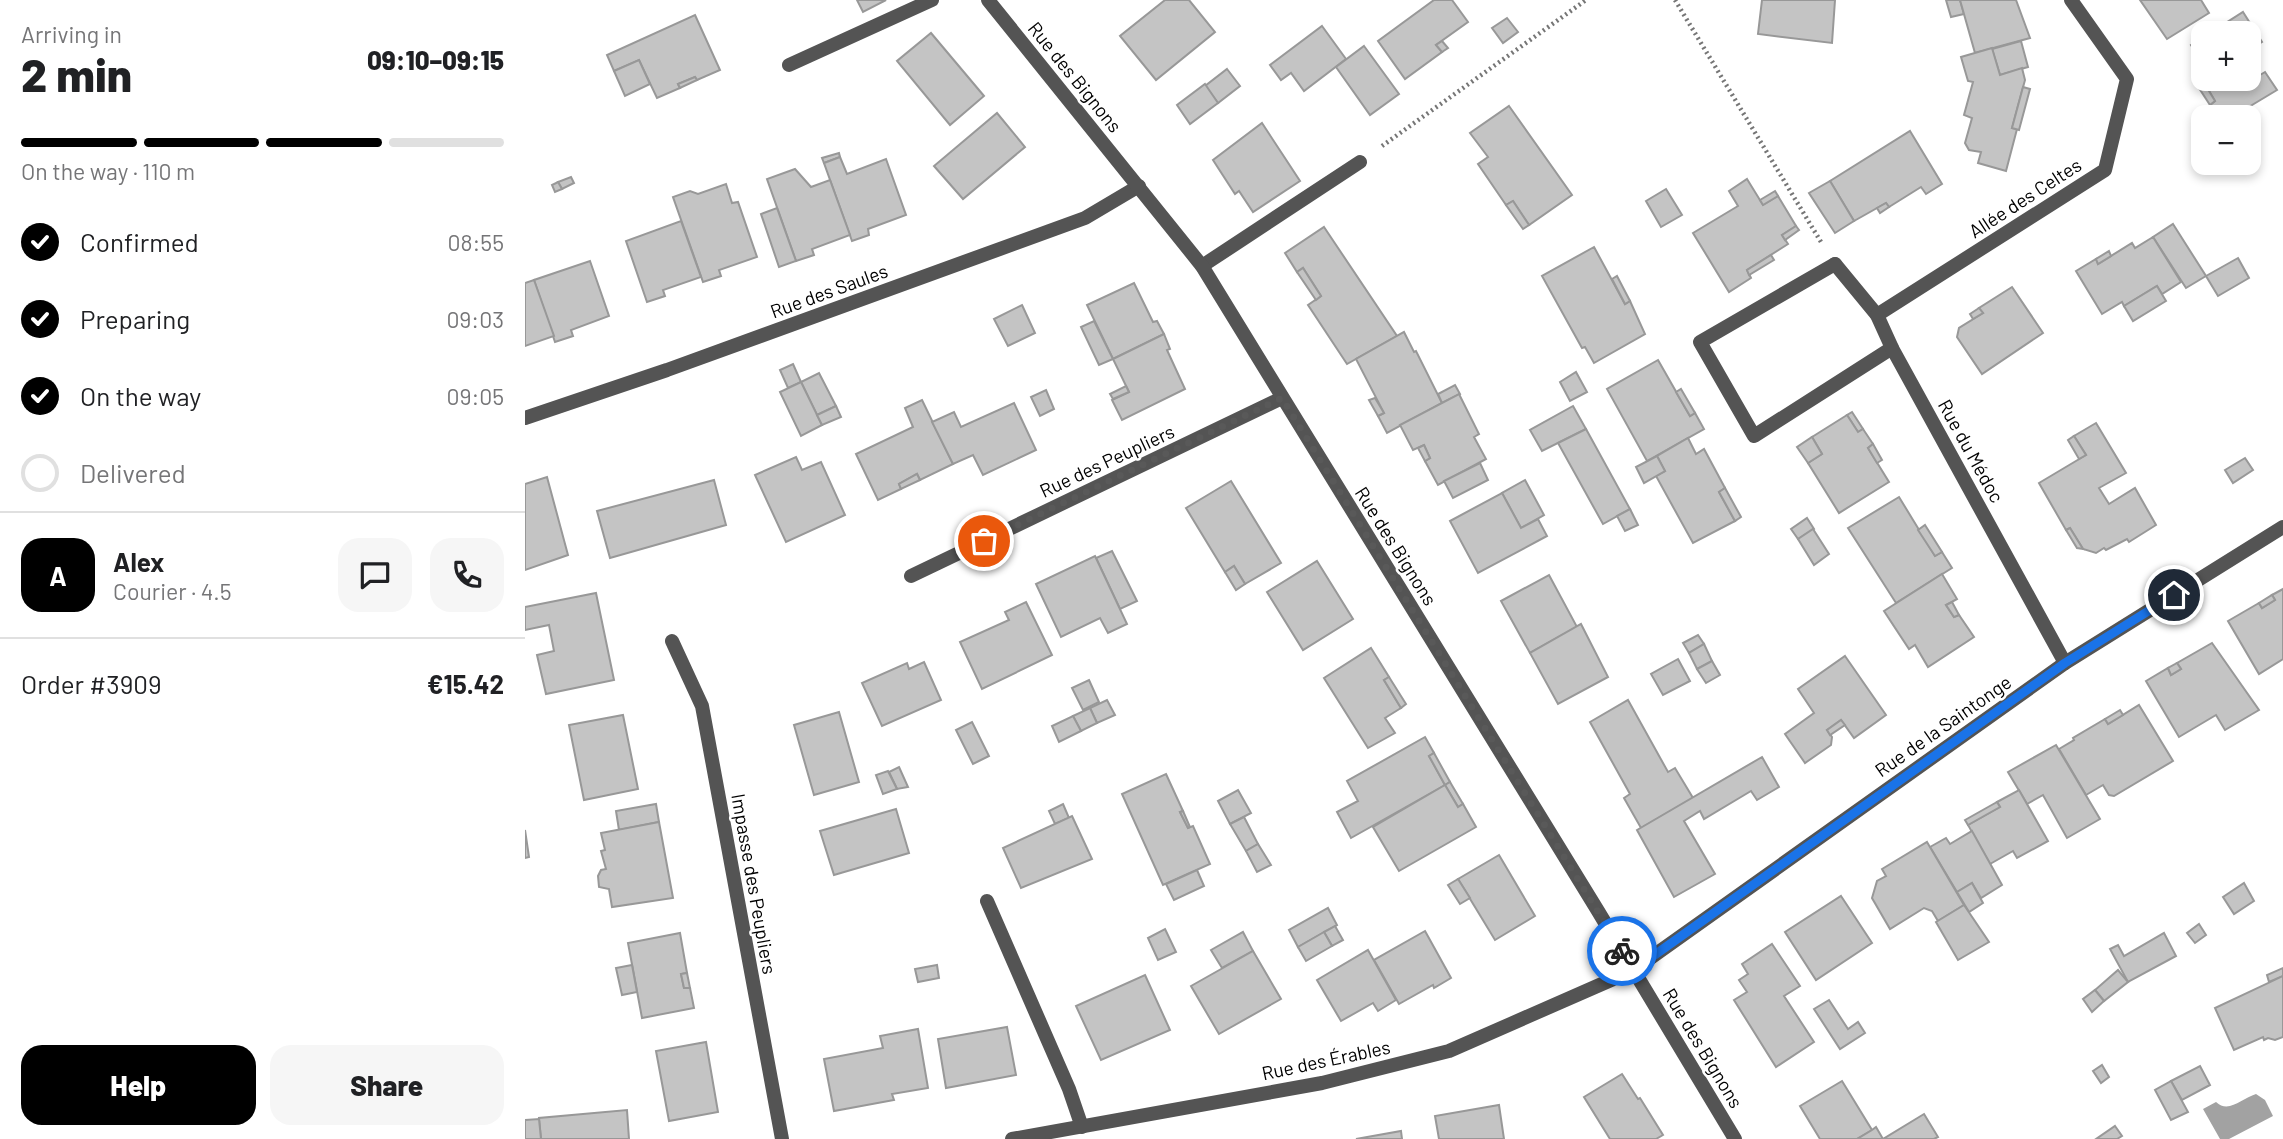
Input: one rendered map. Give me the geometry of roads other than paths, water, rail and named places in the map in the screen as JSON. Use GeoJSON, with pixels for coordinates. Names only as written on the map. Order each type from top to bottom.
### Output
{"type":"FeatureCollection","features":[{"type":"Feature","properties":{"kind":"street"},"geometry":{"type":"LineString","coordinates":[[789,65],[932,0]]}},
{"type":"Feature","properties":{"kind":"street","name":"Rue des Bignons"},"geometry":{"type":"LineString","coordinates":[[988,0],[1202,266],[1735,1139]]}},
{"type":"Feature","properties":{"kind":"street","name":"Allée des Celtes"},"geometry":{"type":"LineString","coordinates":[[1877,316],[2105,170],[2127,79],[2071,0]]}},
{"type":"Feature","properties":{"kind":"street"},"geometry":{"type":"LineString","coordinates":[[1202,266],[1360,162]]}},
{"type":"Feature","properties":{"kind":"street","name":"Rue des Saules"},"geometry":{"type":"LineString","coordinates":[[525,418],[667,370],[1086,218],[1139,186]]}},
{"type":"Feature","properties":{"kind":"street","name":"Rue du Médoc"},"geometry":{"type":"LineString","coordinates":[[1892,348],[1754,436],[1700,342],[1835,264],[1877,316],[2065,663]]}},
{"type":"Feature","properties":{"kind":"street","name":"Rue des Peupliers"},"geometry":{"type":"LineString","coordinates":[[911,576],[1282,398]]}},
{"type":"Feature","properties":{"kind":"street","name":"Rue de la Saintonge"},"geometry":{"type":"LineString","coordinates":[[1633,968],[2065,663],[2283,527]]}},
{"type":"Feature","properties":{"kind":"street","name":"Impasse des Peupliers"},"geometry":{"type":"LineString","coordinates":[[672,641],[702,706],[782,1139]]}},
{"type":"Feature","properties":{"kind":"street"},"geometry":{"type":"LineString","coordinates":[[987,901],[1069,1089],[1082,1127]]}},
{"type":"Feature","properties":{"kind":"street","name":"Rue des Érables"},"geometry":{"type":"LineString","coordinates":[[1011,1139],[1322,1083],[1448,1051],[1633,968]]}}]}
